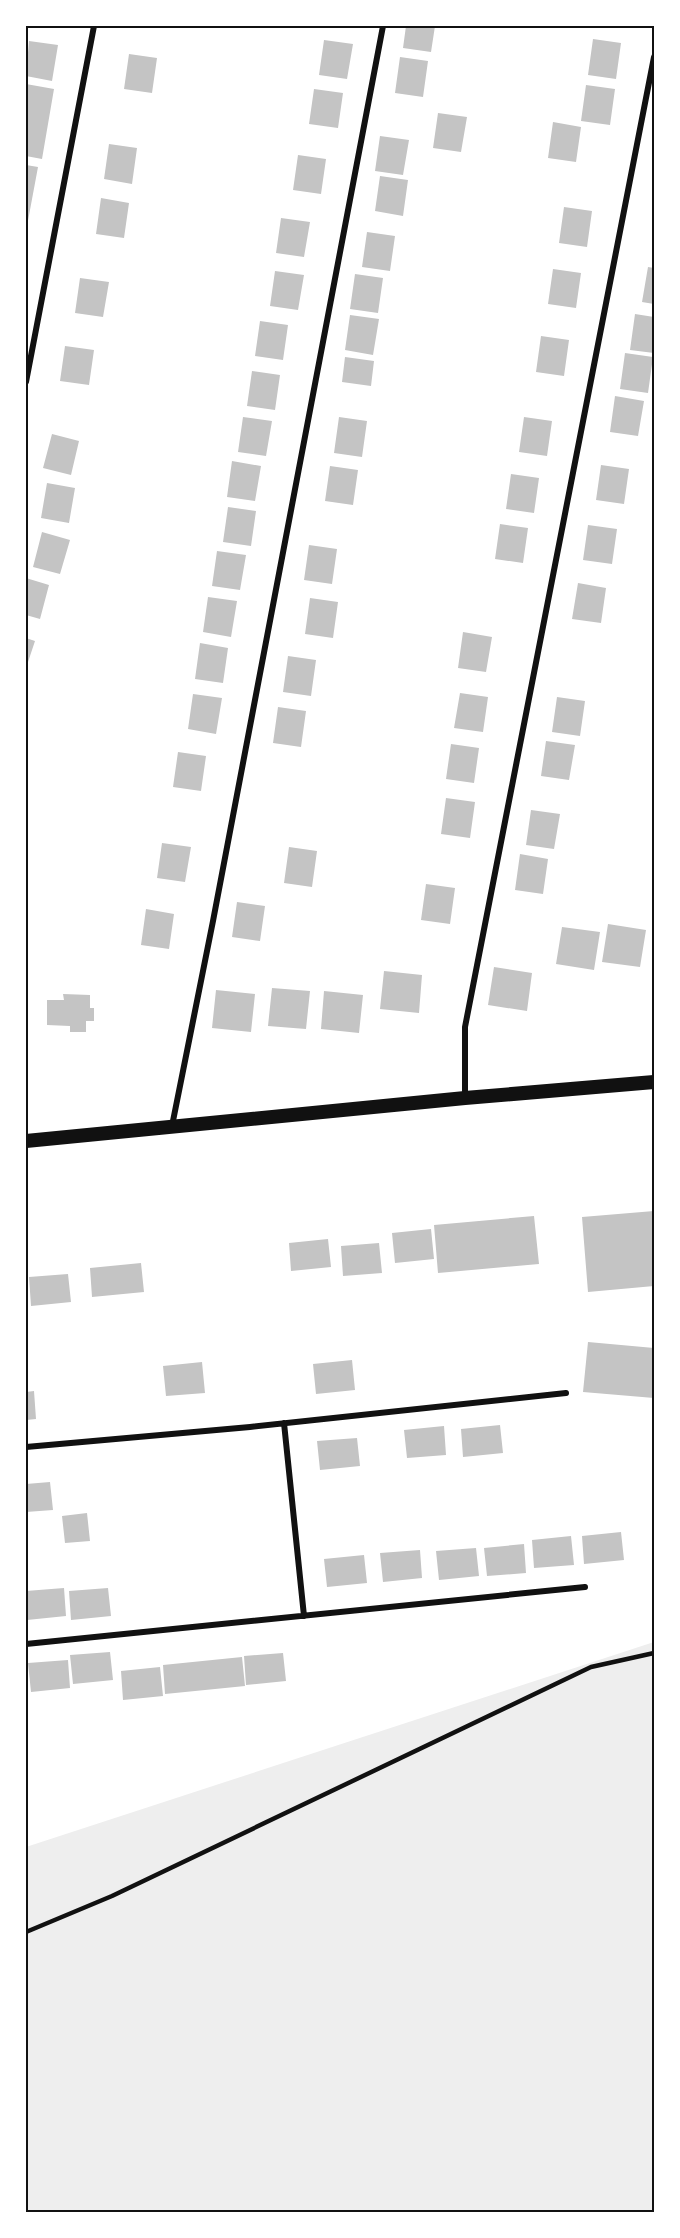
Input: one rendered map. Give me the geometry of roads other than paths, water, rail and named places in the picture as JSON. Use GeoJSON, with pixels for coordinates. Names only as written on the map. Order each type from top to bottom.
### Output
{"type":"FeatureCollection","features":[{"type":"Feature","properties":{"kind":"main road"},"geometry":{"type":"LineString","coordinates":[[26,1141],[654,1082]]}},
{"type":"Feature","properties":{"kind":"street"},"geometry":{"type":"LineString","coordinates":[[26,382],[94,26]]}},
{"type":"Feature","properties":{"kind":"street"},"geometry":{"type":"LineString","coordinates":[[172,1126],[383,26]]}},
{"type":"Feature","properties":{"kind":"street"},"geometry":{"type":"LineString","coordinates":[[465,1098],[465,1027],[654,57]]}},
{"type":"Feature","properties":{"kind":"street"},"geometry":{"type":"LineString","coordinates":[[26,1447],[566,1393]]}},
{"type":"Feature","properties":{"kind":"street"},"geometry":{"type":"LineString","coordinates":[[284,1423],[304,1616]]}},
{"type":"Feature","properties":{"kind":"street"},"geometry":{"type":"LineString","coordinates":[[26,1644],[585,1587]]}},
{"type":"Feature","properties":{"kind":"lane"},"geometry":{"type":"LineString","coordinates":[[26,1932],[123,1891],[591,1667],[654,1653]]}}]}
